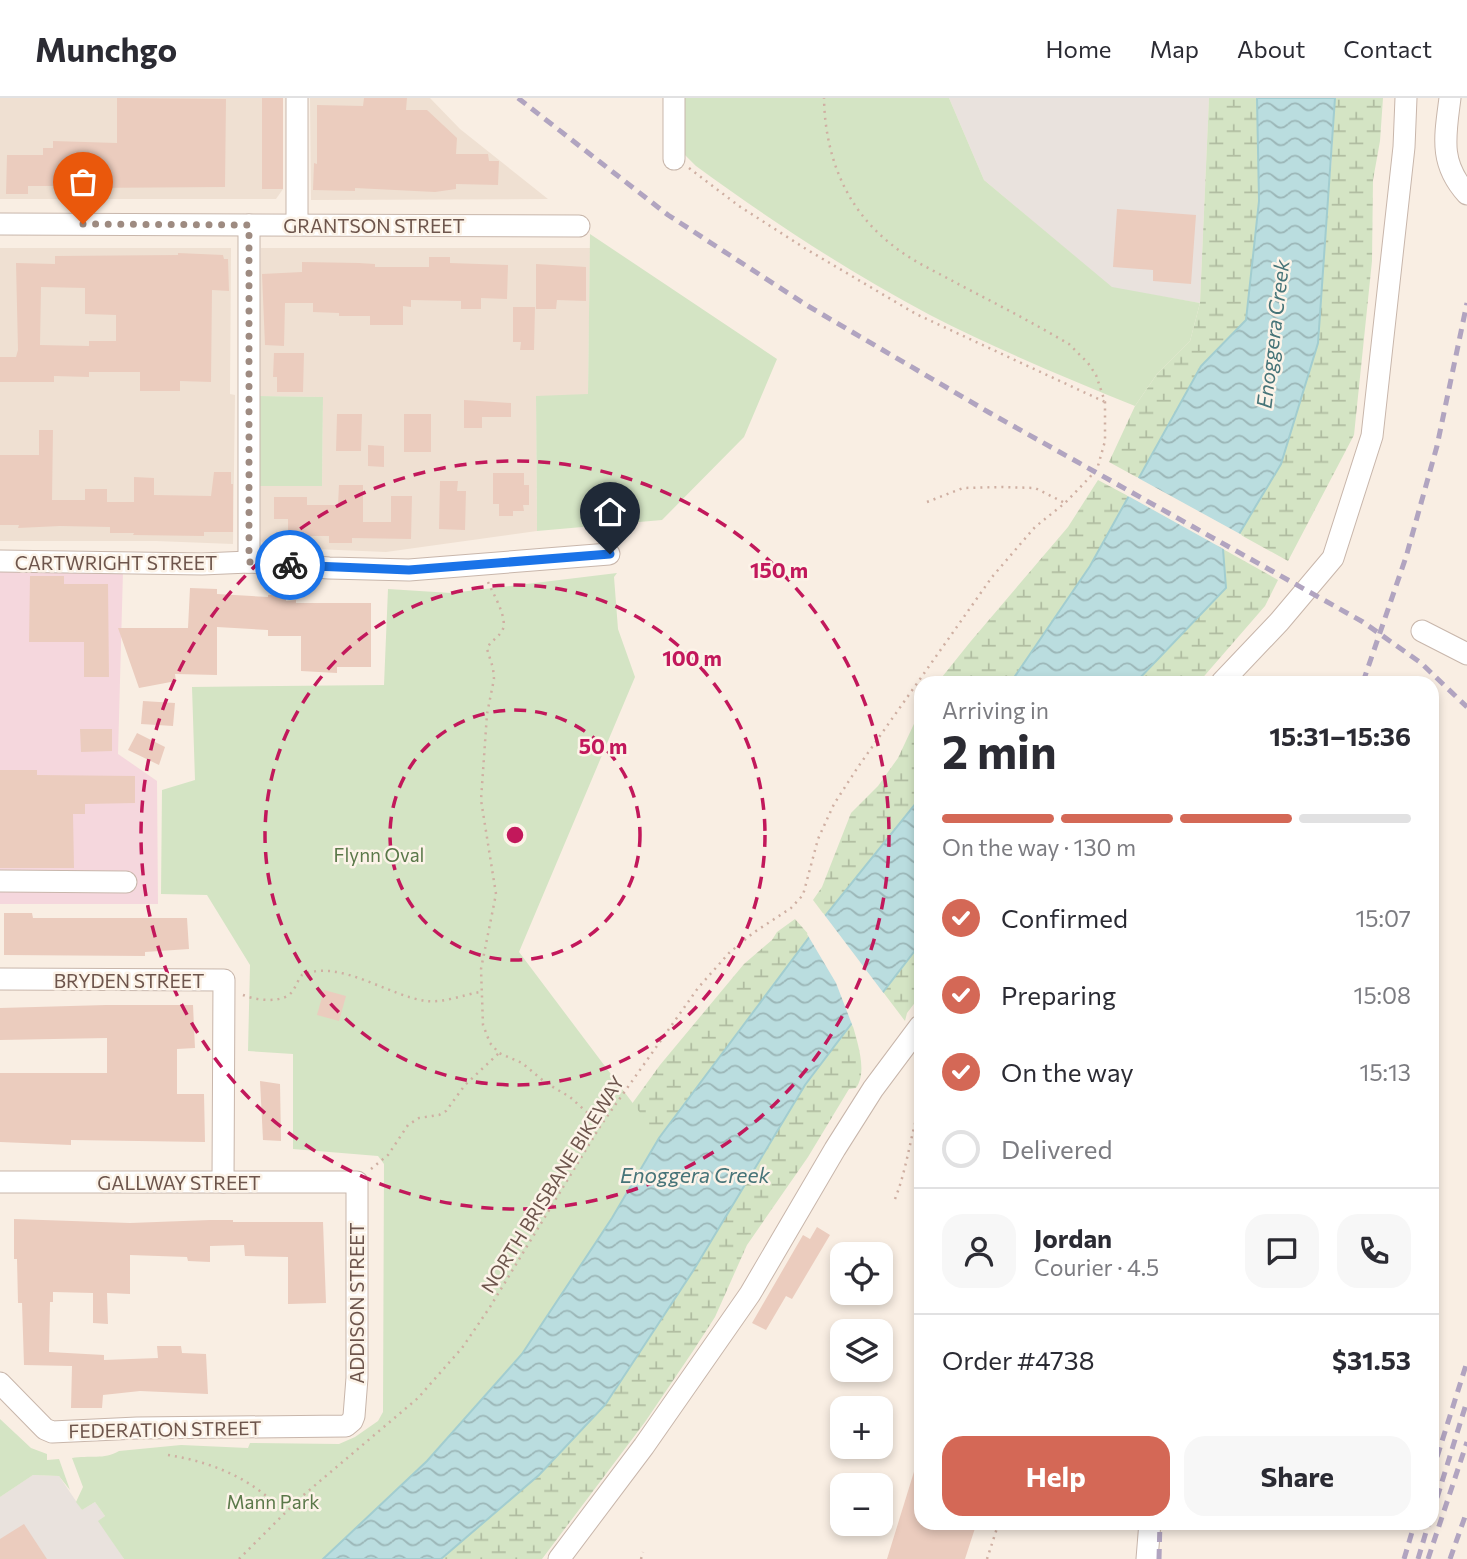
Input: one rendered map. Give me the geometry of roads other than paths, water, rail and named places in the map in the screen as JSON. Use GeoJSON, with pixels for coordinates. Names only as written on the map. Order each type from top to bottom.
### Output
{"type":"FeatureCollection","features":[{"type":"Feature","properties":{"kind":"street"},"geometry":{"type":"LineString","coordinates":[[297,98],[297,223]]}},
{"type":"Feature","properties":{"kind":"street"},"geometry":{"type":"LineString","coordinates":[[674,98],[674,159]]}},
{"type":"Feature","properties":{"kind":"street"},"geometry":{"type":"LineString","coordinates":[[1229,676],[1333,558],[1372,436],[1404,147],[1406,98]]}},
{"type":"Feature","properties":{"kind":"street"},"geometry":{"type":"LineString","coordinates":[[1450,98],[1446,154],[1454,177],[1467,194]]}},
{"type":"Feature","properties":{"kind":"street","name":"GRANTSON STREET"},"geometry":{"type":"LineString","coordinates":[[0,224],[579,226]]}},
{"type":"Feature","properties":{"kind":"street"},"geometry":{"type":"LineString","coordinates":[[249,225],[249,562]]}},
{"type":"Feature","properties":{"kind":"street","name":"CARTWRIGHT STREET"},"geometry":{"type":"LineString","coordinates":[[0,561],[202,564],[249,562],[409,570],[610,554]]}},
{"type":"Feature","properties":{"kind":"street"},"geometry":{"type":"LineString","coordinates":[[1422,631],[1467,654]]}},
{"type":"Feature","properties":{"kind":"street"},"geometry":{"type":"LineString","coordinates":[[0,881],[126,881]]}},
{"type":"Feature","properties":{"kind":"street","name":"BRYDEN STREET"},"geometry":{"type":"LineString","coordinates":[[0,979],[224,980],[223,1182]]}},
{"type":"Feature","properties":{"kind":"street"},"geometry":{"type":"LineString","coordinates":[[559,1559],[644,1446],[751,1294],[835,1149],[873,1089],[914,1034]]}},
{"type":"Feature","properties":{"kind":"street","name":"GALLWAY STREET"},"geometry":{"type":"LineString","coordinates":[[0,1182],[223,1182],[361,1178]]}},
{"type":"Feature","properties":{"kind":"street","name":"ADDISON STREET"},"geometry":{"type":"LineString","coordinates":[[350,1424],[354,1416],[357,1378],[361,1178]]}},
{"type":"Feature","properties":{"kind":"street","name":"FEDERATION STREET"},"geometry":{"type":"LineString","coordinates":[[0,1383],[45,1429],[52,1432],[137,1428],[341,1427],[350,1424]]}},
{"type":"Feature","properties":{"kind":"street"},"geometry":{"type":"LineString","coordinates":[[1147,1559],[1149,1530]]}},
{"type":"Feature","properties":{"kind":"water","name":"Enoggera Creek"},"geometry":{"type":"Polygon","coordinates":[[[1257,98],[1335,98],[1318,343],[1281,464],[1239,534],[1223,549],[1226,588],[1142,676],[1015,676],[1090,566],[1201,366],[1246,320],[1259,201],[1257,98]]]}},
{"type":"Feature","properties":{"kind":"water","name":"Enoggera Creek"},"geometry":{"type":"Polygon","coordinates":[[[914,805],[914,952],[883,992],[852,1023],[805,1085],[693,1271],[605,1405],[539,1475],[441,1559],[323,1559],[427,1461],[522,1354],[612,1218],[659,1138],[825,916],[914,805]]]}},
{"type":"Feature","properties":{"kind":"railway"},"geometry":{"type":"LineString","coordinates":[[518,98],[668,215],[808,306],[990,413],[1363,622],[1421,663],[1435,676]]}},
{"type":"Feature","properties":{"kind":"railway"},"geometry":{"type":"LineString","coordinates":[[1365,676],[1406,557],[1437,446],[1467,303]]}},
{"type":"Feature","properties":{"kind":"railway"},"geometry":{"type":"LineString","coordinates":[[1439,680],[1467,707]]}},
{"type":"Feature","properties":{"kind":"railway"},"geometry":{"type":"LineString","coordinates":[[1439,1451],[1467,1362]]}},
{"type":"Feature","properties":{"kind":"railway"},"geometry":{"type":"LineString","coordinates":[[1439,1491],[1467,1401]]}},
{"type":"Feature","properties":{"kind":"railway"},"geometry":{"type":"LineString","coordinates":[[1439,1526],[1467,1442]]}},
{"type":"Feature","properties":{"kind":"railway"},"geometry":{"type":"LineString","coordinates":[[1450,1559],[1467,1511]]}},
{"type":"Feature","properties":{"kind":"railway"},"geometry":{"type":"LineString","coordinates":[[1159,1559],[1160,1530]]}},
{"type":"Feature","properties":{"kind":"railway"},"geometry":{"type":"LineString","coordinates":[[1404,1559],[1413,1530]]}},
{"type":"Feature","properties":{"kind":"railway"},"geometry":{"type":"LineString","coordinates":[[1418,1559],[1427,1530]]}},
{"type":"Feature","properties":{"kind":"railway"},"geometry":{"type":"LineString","coordinates":[[1428,1559],[1438,1530]]}},
{"type":"Feature","properties":{"kind":"park label","name":"Flynn Oval"},"geometry":{"type":"Point","coordinates":[379,854]}},
{"type":"Feature","properties":{"kind":"park label","name":"Mann Park"},"geometry":{"type":"Point","coordinates":[273,1501]}}]}
